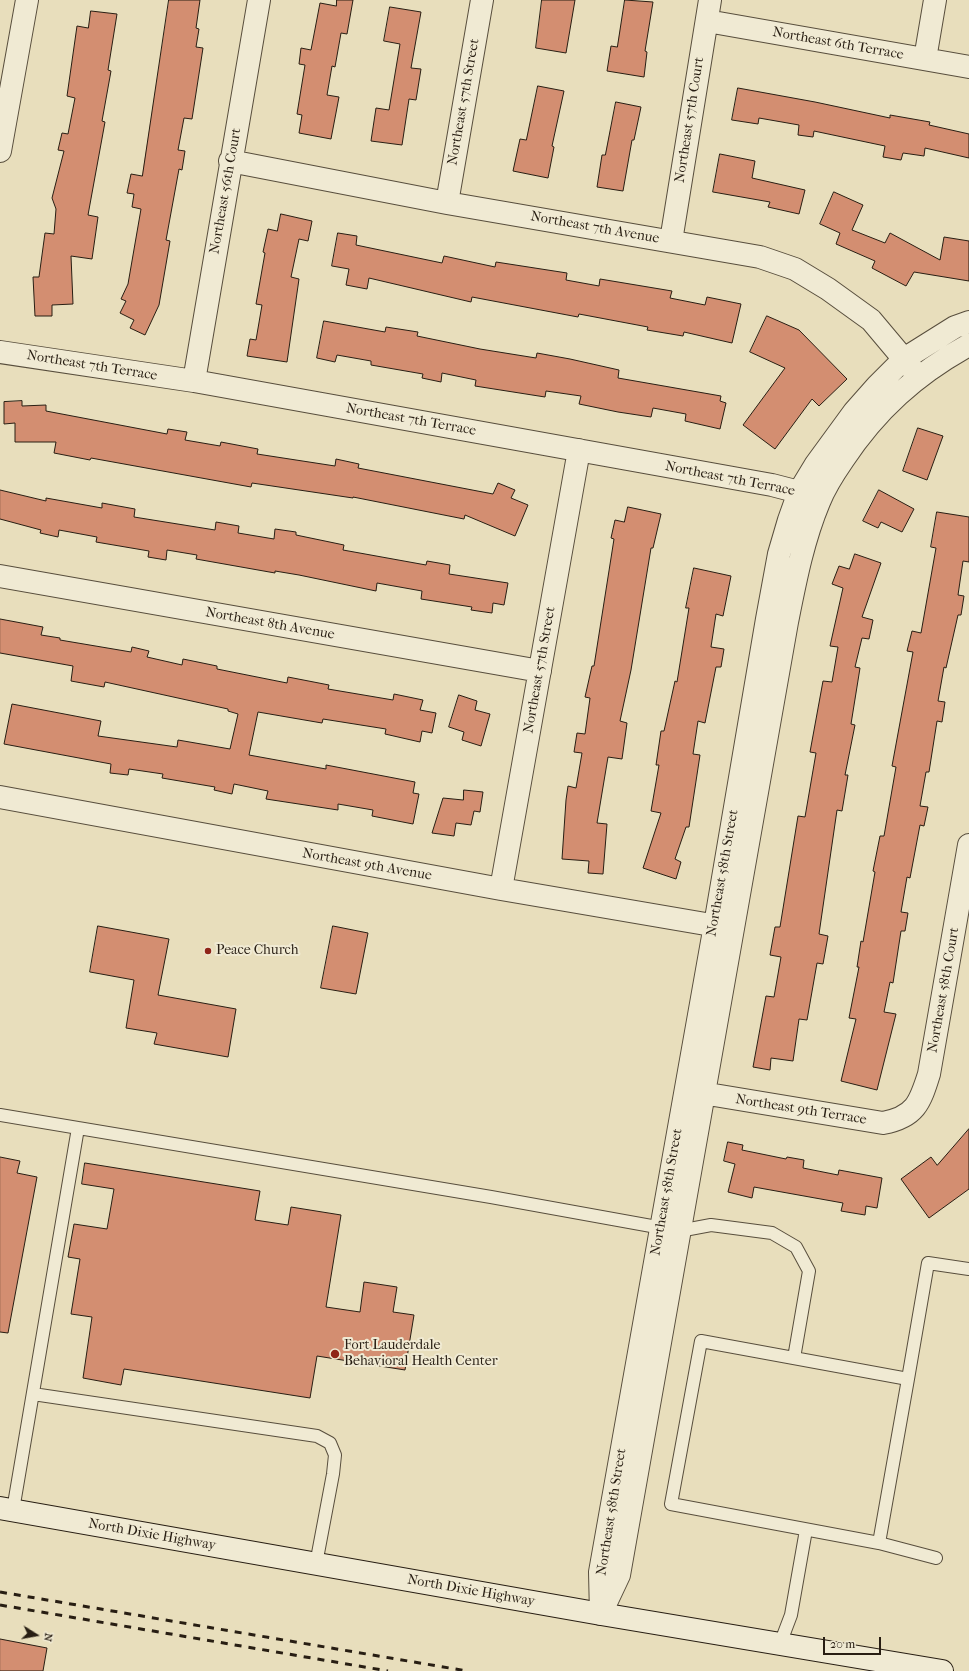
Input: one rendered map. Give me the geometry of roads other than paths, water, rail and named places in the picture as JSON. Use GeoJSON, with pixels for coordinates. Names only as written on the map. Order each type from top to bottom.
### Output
{"type":"FeatureCollection","features":[{"type":"Feature","properties":{"kind":"street"},"geometry":{"type":"LineString","coordinates":[[0,152],[27,0]]}},
{"type":"Feature","properties":{"kind":"street","name":"Northeast 56th Court"},"geometry":{"type":"LineString","coordinates":[[194,381],[230,161],[259,0]]}},
{"type":"Feature","properties":{"kind":"street","name":"Northeast 57th Street"},"geometry":{"type":"LineString","coordinates":[[447,203],[482,0]]}},
{"type":"Feature","properties":{"kind":"street","name":"Northeast 57th Court"},"geometry":{"type":"LineString","coordinates":[[670,241],[710,0]]}},
{"type":"Feature","properties":{"kind":"street"},"geometry":{"type":"LineString","coordinates":[[925,59],[935,0]]}},
{"type":"Feature","properties":{"kind":"street","name":"Northeast 6th Terrace"},"geometry":{"type":"LineString","coordinates":[[707,21],[969,67]]}},
{"type":"Feature","properties":{"kind":"street","name":"Northeast 7th Avenue"},"geometry":{"type":"LineString","coordinates":[[230,161],[447,203],[760,257],[795,269],[828,289],[871,320],[918,376]]}},
{"type":"Feature","properties":{"kind":"street","name":"Northeast 58th Street"},"geometry":{"type":"LineString","coordinates":[[724,927],[778,562],[789,520],[800,492],[816,464],[836,435],[859,407],[904,359],[955,327],[969,322]]}},
{"type":"Feature","properties":{"kind":"street","name":"Northeast 58th Street"},"geometry":{"type":"LineString","coordinates":[[601,1614],[618,1575],[670,1230],[694,1092],[724,927],[787,622],[806,539],[819,502],[856,441],[885,406],[918,376],[969,345]]}},
{"type":"Feature","properties":{"kind":"street","name":"Northeast 7th Terrace"},"geometry":{"type":"LineString","coordinates":[[0,352],[194,381],[772,485],[800,492],[819,502]]}},
{"type":"Feature","properties":{"kind":"street","name":"Northeast 57th Street"},"geometry":{"type":"LineString","coordinates":[[501,889],[578,450]]}},
{"type":"Feature","properties":{"kind":"street","name":"Northeast 8th Avenue"},"geometry":{"type":"LineString","coordinates":[[0,576],[540,671]]}},
{"type":"Feature","properties":{"kind":"street","name":"Northeast 9th Avenue"},"geometry":{"type":"LineString","coordinates":[[0,797],[501,889],[724,927]]}},
{"type":"Feature","properties":{"kind":"street","name":"Northeast 58th Court"},"geometry":{"type":"LineString","coordinates":[[914,1109],[923,1096],[929,1074],[963,916],[969,845]]}},
{"type":"Feature","properties":{"kind":"street","name":"Northeast 9th Terrace"},"geometry":{"type":"LineString","coordinates":[[694,1092],[882,1123],[899,1120],[914,1109]]}},
{"type":"Feature","properties":{"kind":"street","name":"North Dixie Highway"},"geometry":{"type":"LineString","coordinates":[[6,1509],[601,1614],[942,1671]]}},
{"type":"Feature","properties":{"kind":"lane"},"geometry":{"type":"LineString","coordinates":[[0,1115],[491,1197],[670,1230],[711,1225],[772,1233],[796,1246],[809,1271],[794,1358]]}},
{"type":"Feature","properties":{"kind":"lane"},"geometry":{"type":"LineString","coordinates":[[6,1509],[32,1394],[78,1128]]}},
{"type":"Feature","properties":{"kind":"lane"},"geometry":{"type":"LineString","coordinates":[[879,1543],[928,1263],[969,1268]]}},
{"type":"Feature","properties":{"kind":"lane"},"geometry":{"type":"LineString","coordinates":[[908,1379],[701,1341],[671,1504],[879,1543],[936,1558]]}},
{"type":"Feature","properties":{"kind":"lane"},"geometry":{"type":"LineString","coordinates":[[32,1394],[317,1436],[330,1443],[335,1456],[333,1474],[316,1564]]}},
{"type":"Feature","properties":{"kind":"lane"},"geometry":{"type":"LineString","coordinates":[[780,1644],[791,1615],[806,1530]]}},
{"type":"Feature","properties":{"kind":"railway"},"geometry":{"type":"LineString","coordinates":[[0,1592],[467,1671]]}},
{"type":"Feature","properties":{"kind":"railway"},"geometry":{"type":"LineString","coordinates":[[0,1605],[388,1671]]}},
{"type":"Feature","properties":{"kind":"place","name":"Peace Church"},"geometry":{"type":"Point","coordinates":[208,951]}},
{"type":"Feature","properties":{"kind":"place","name":"Fort Lauderdale Behavioral Health Center"},"geometry":{"type":"Point","coordinates":[335,1354]}}]}
